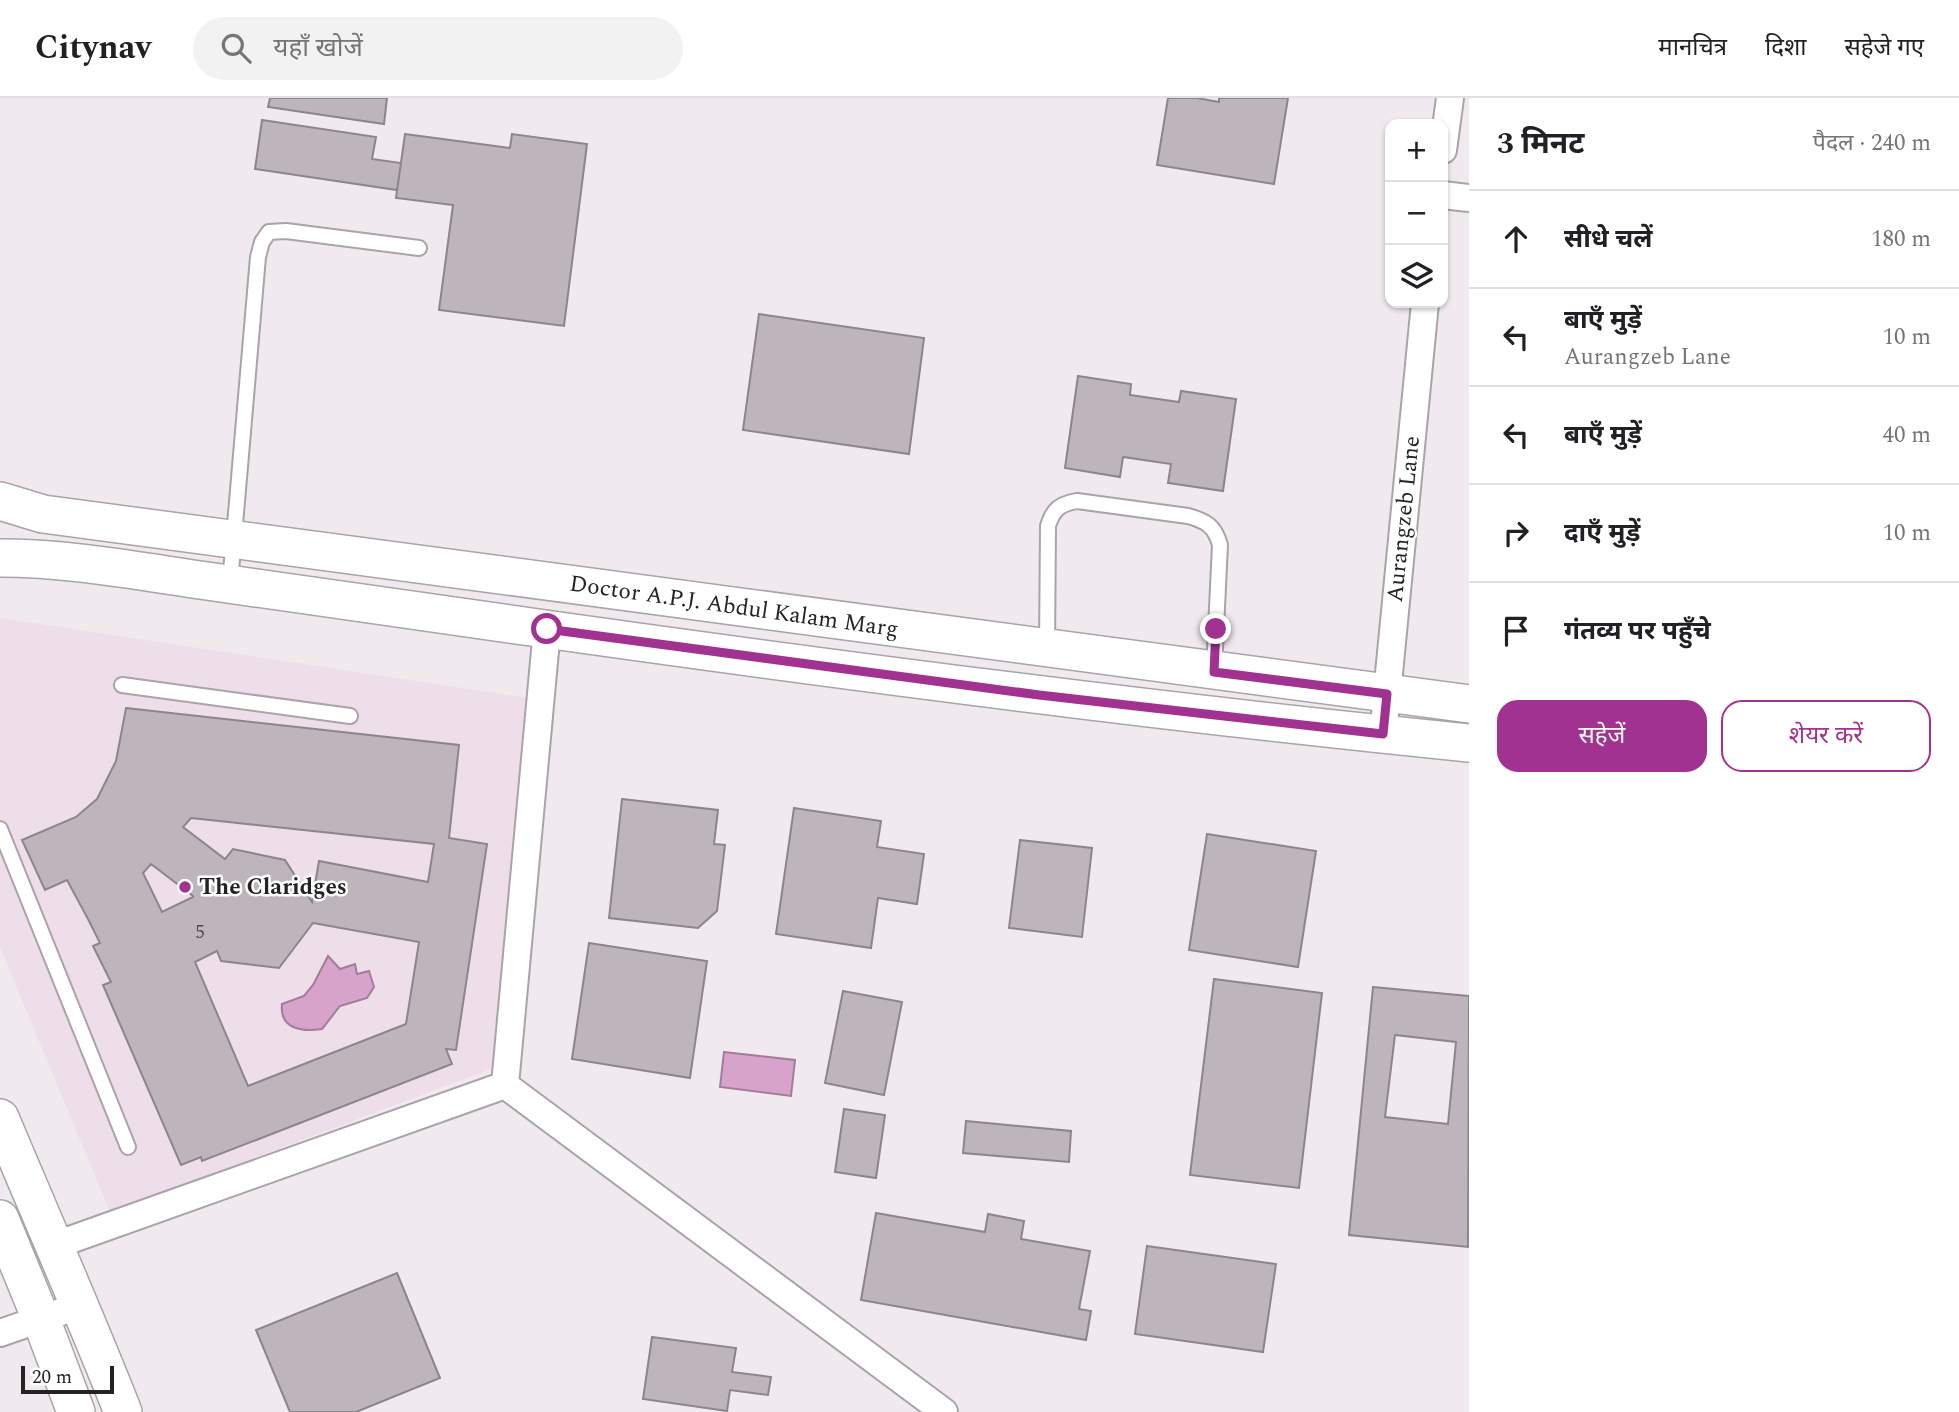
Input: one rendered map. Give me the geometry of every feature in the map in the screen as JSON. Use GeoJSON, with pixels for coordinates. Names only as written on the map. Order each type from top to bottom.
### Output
{"type":"FeatureCollection","features":[{"type":"Feature","properties":{"kind":"main road","name":"Doctor A.P.J. Abdul Kalam Marg"},"geometry":{"type":"LineString","coordinates":[[0,501],[43,514],[1469,704]]}},
{"type":"Feature","properties":{"kind":"main road","name":"Doctor A.P.J. Abdul Kalam Marg"},"geometry":{"type":"LineString","coordinates":[[0,558],[37,558],[1039,695],[1469,743]]}},
{"type":"Feature","properties":{"kind":"main road"},"geometry":{"type":"LineString","coordinates":[[0,1118],[53,1246],[81,1305],[123,1412]]}},
{"type":"Feature","properties":{"kind":"main road"},"geometry":{"type":"LineString","coordinates":[[0,1219],[76,1412]]}},
{"type":"Feature","properties":{"kind":"street"},"geometry":{"type":"LineString","coordinates":[[1447,119],[1450,98]]}},
{"type":"Feature","properties":{"kind":"street"},"geometry":{"type":"LineString","coordinates":[[1448,196],[1469,198]]}},
{"type":"Feature","properties":{"kind":"street","name":"Aurangzeb Lane"},"geometry":{"type":"LineString","coordinates":[[1383,734],[1425,308]]}},
{"type":"Feature","properties":{"kind":"street"},"geometry":{"type":"LineString","coordinates":[[505,1085],[547,629]]}},
{"type":"Feature","properties":{"kind":"street"},"geometry":{"type":"LineString","coordinates":[[53,1246],[505,1085]]}},
{"type":"Feature","properties":{"kind":"street"},"geometry":{"type":"LineString","coordinates":[[505,1085],[944,1412]]}},
{"type":"Feature","properties":{"kind":"street"},"geometry":{"type":"LineString","coordinates":[[0,1333],[81,1305]]}},
{"type":"Feature","properties":{"kind":"lane"},"geometry":{"type":"LineString","coordinates":[[230,584],[257,270],[262,242],[269,232],[286,231],[419,247]]}},
{"type":"Feature","properties":{"kind":"lane"},"geometry":{"type":"LineString","coordinates":[[1047,649],[1048,526],[1052,513],[1062,503],[1077,501],[1188,516],[1205,521],[1217,533],[1220,545],[1214,672]]}},
{"type":"Feature","properties":{"kind":"lane"},"geometry":{"type":"LineString","coordinates":[[122,685],[350,716]]}},
{"type":"Feature","properties":{"kind":"lane"},"geometry":{"type":"LineString","coordinates":[[0,829],[128,1147]]}},
{"type":"Feature","properties":{"kind":"shaded area"},"geometry":{"type":"Polygon","coordinates":[[[0,618],[534,699],[491,1069],[110,1212],[0,947],[0,618]]]}},
{"type":"Feature","properties":{"kind":"shaded area"},"geometry":{"type":"Polygon","coordinates":[[[328,956],[340,969],[355,964],[357,974],[369,971],[374,987],[367,998],[340,1006],[322,1029],[293,1027],[284,1019],[282,1004],[304,996],[328,956]]]}},
{"type":"Feature","properties":{"kind":"shaded area"},"geometry":{"type":"Polygon","coordinates":[[[724,1052],[795,1060],[791,1096],[720,1087],[724,1052]]]}},
{"type":"Feature","properties":{"kind":"building"},"geometry":{"type":"Polygon","coordinates":[[[270,98],[387,98],[384,124],[268,107],[270,98]]]}},
{"type":"Feature","properties":{"kind":"building"},"geometry":{"type":"Polygon","coordinates":[[[1168,98],[1197,98],[1219,102],[1219,98],[1288,98],[1274,184],[1157,165],[1168,98]]]}},
{"type":"Feature","properties":{"kind":"building"},"geometry":{"type":"Polygon","coordinates":[[[262,120],[376,137],[372,159],[401,163],[397,190],[255,169],[262,120]]]}},
{"type":"Feature","properties":{"kind":"building"},"geometry":{"type":"Polygon","coordinates":[[[405,134],[510,148],[512,134],[587,144],[564,326],[439,310],[453,205],[396,198],[405,134]]]}},
{"type":"Feature","properties":{"kind":"building"},"geometry":{"type":"Polygon","coordinates":[[[759,314],[924,338],[909,454],[743,430],[759,314]]]}},
{"type":"Feature","properties":{"kind":"building"},"geometry":{"type":"Polygon","coordinates":[[[1078,376],[1131,384],[1130,395],[1179,402],[1181,391],[1236,399],[1223,491],[1168,483],[1171,464],[1123,457],[1120,477],[1065,468],[1078,376]]]}},
{"type":"Feature","properties":{"kind":"building"},"geometry":{"type":"Polygon","coordinates":[[[126,708],[459,745],[449,838],[487,844],[456,1050],[446,1049],[452,1064],[202,1161],[201,1157],[181,1165],[103,985],[111,982],[93,946],[100,943],[67,880],[45,890],[22,840],[76,817],[97,799],[116,761],[126,708]],[[191,818],[183,827],[225,859],[233,849],[285,860],[312,902],[319,861],[428,882],[434,844],[191,818]],[[151,864],[143,873],[162,912],[193,897],[151,864]],[[313,923],[279,968],[221,961],[217,951],[195,962],[248,1086],[406,1024],[419,942],[313,923]]]}},
{"type":"Feature","properties":{"kind":"building"},"geometry":{"type":"Polygon","coordinates":[[[622,799],[718,810],[714,844],[725,845],[717,911],[698,928],[609,918],[622,799]]]}},
{"type":"Feature","properties":{"kind":"building"},"geometry":{"type":"Polygon","coordinates":[[[794,808],[881,821],[877,847],[924,854],[917,904],[878,898],[871,948],[776,934],[794,808]]]}},
{"type":"Feature","properties":{"kind":"building"},"geometry":{"type":"Polygon","coordinates":[[[1207,834],[1316,851],[1298,967],[1189,950],[1207,834]]]}},
{"type":"Feature","properties":{"kind":"building"},"geometry":{"type":"Polygon","coordinates":[[[1020,840],[1092,848],[1082,937],[1009,928],[1020,840]]]}},
{"type":"Feature","properties":{"kind":"building"},"geometry":{"type":"Polygon","coordinates":[[[589,943],[707,961],[690,1078],[572,1059],[589,943]]]}},
{"type":"Feature","properties":{"kind":"building"},"geometry":{"type":"Polygon","coordinates":[[[1214,979],[1322,993],[1299,1188],[1190,1175],[1214,979]]]}},
{"type":"Feature","properties":{"kind":"building"},"geometry":{"type":"Polygon","coordinates":[[[1373,987],[1469,996],[1468,1247],[1349,1235],[1373,987]],[[1395,1035],[1385,1117],[1448,1124],[1456,1042],[1395,1035]]]}},
{"type":"Feature","properties":{"kind":"building"},"geometry":{"type":"Polygon","coordinates":[[[843,991],[902,1002],[884,1095],[825,1083],[843,991]]]}},
{"type":"Feature","properties":{"kind":"building"},"geometry":{"type":"Polygon","coordinates":[[[844,1109],[885,1115],[876,1178],[835,1172],[844,1109]]]}},
{"type":"Feature","properties":{"kind":"building"},"geometry":{"type":"Polygon","coordinates":[[[966,1121],[1071,1131],[1069,1162],[963,1153],[966,1121]]]}},
{"type":"Feature","properties":{"kind":"building"},"geometry":{"type":"Polygon","coordinates":[[[876,1213],[985,1232],[988,1214],[1024,1221],[1021,1239],[1090,1251],[1079,1309],[1091,1311],[1086,1340],[861,1300],[876,1213]]]}},
{"type":"Feature","properties":{"kind":"building"},"geometry":{"type":"Polygon","coordinates":[[[1147,1246],[1276,1264],[1263,1352],[1135,1334],[1147,1246]]]}},
{"type":"Feature","properties":{"kind":"building"},"geometry":{"type":"Polygon","coordinates":[[[397,1273],[440,1378],[356,1412],[290,1412],[256,1330],[397,1273]]]}},
{"type":"Feature","properties":{"kind":"building"},"geometry":{"type":"Polygon","coordinates":[[[652,1337],[736,1348],[732,1372],[771,1377],[768,1395],[730,1390],[727,1411],[643,1399],[652,1337]]]}},
{"type":"Feature","properties":{"kind":"place","name":"The Claridges"},"geometry":{"type":"Point","coordinates":[185,887]}},
{"type":"Feature","properties":{"kind":"route"},"geometry":{"type":"LineString","coordinates":[[547,629],[1039,695],[1383,734],[1387,694],[1214,672],[1216,629]]}}]}
